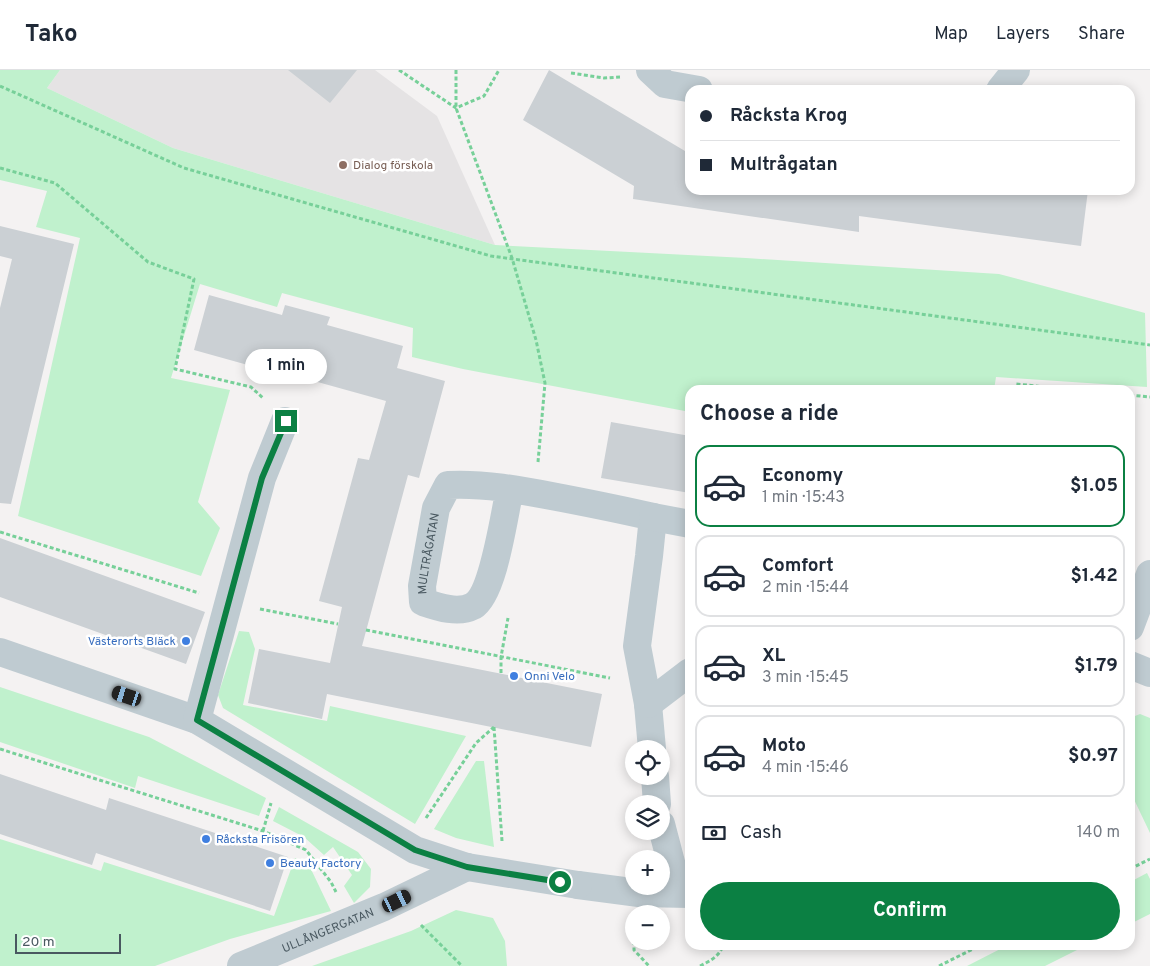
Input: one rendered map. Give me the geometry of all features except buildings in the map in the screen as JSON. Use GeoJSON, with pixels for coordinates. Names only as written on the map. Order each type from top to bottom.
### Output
{"type":"FeatureCollection","features":[{"type":"Feature","properties":{"kind":"street"},"geometry":{"type":"LineString","coordinates":[[1004,85],[1016,70]]}},
{"type":"Feature","properties":{"kind":"street"},"geometry":{"type":"LineString","coordinates":[[638,73],[665,84],[685,88]]}},
{"type":"Feature","properties":{"kind":"street"},"geometry":{"type":"LineString","coordinates":[[197,720],[262,478],[286,421]]}},
{"type":"Feature","properties":{"kind":"street","name":"MULTRÅGATAN"},"geometry":{"type":"LineString","coordinates":[[510,489],[492,574],[481,600],[472,607],[457,610],[423,602],[422,586],[436,508],[448,485],[469,484],[510,489],[685,523]]}},
{"type":"Feature","properties":{"kind":"street"},"geometry":{"type":"LineString","coordinates":[[651,740],[646,694],[637,646],[650,556],[653,517]]}},
{"type":"Feature","properties":{"kind":"street"},"geometry":{"type":"LineString","coordinates":[[1135,614],[1150,574]]}},
{"type":"Feature","properties":{"kind":"street"},"geometry":{"type":"LineString","coordinates":[[0,652],[197,720],[415,850],[467,867],[639,893],[685,894],[666,840]]}},
{"type":"Feature","properties":{"kind":"street"},"geometry":{"type":"LineString","coordinates":[[1135,667],[1150,673]]}},
{"type":"Feature","properties":{"kind":"street"},"geometry":{"type":"LineString","coordinates":[[646,694],[685,674]]}},
{"type":"Feature","properties":{"kind":"street","name":"ULLÅNGERGATAN"},"geometry":{"type":"LineString","coordinates":[[241,966],[397,901],[467,867]]}},
{"type":"Feature","properties":{"kind":"path"},"geometry":{"type":"LineString","coordinates":[[399,70],[456,108]]}},
{"type":"Feature","properties":{"kind":"path"},"geometry":{"type":"LineString","coordinates":[[456,70],[456,108],[512,258],[536,340],[545,383],[537,465]]}},
{"type":"Feature","properties":{"kind":"path"},"geometry":{"type":"LineString","coordinates":[[456,108],[484,96],[499,70]]}},
{"type":"Feature","properties":{"kind":"path"},"geometry":{"type":"LineString","coordinates":[[571,73],[604,78],[638,73]]}},
{"type":"Feature","properties":{"kind":"path"},"geometry":{"type":"LineString","coordinates":[[0,86],[184,168],[491,256],[1150,345]]}},
{"type":"Feature","properties":{"kind":"path"},"geometry":{"type":"LineString","coordinates":[[0,168],[56,183],[148,262],[194,279],[175,369],[252,388],[286,421]]}},
{"type":"Feature","properties":{"kind":"path"},"geometry":{"type":"LineString","coordinates":[[1135,396],[1150,397]]}},
{"type":"Feature","properties":{"kind":"path"},"geometry":{"type":"LineString","coordinates":[[0,532],[229,603],[338,624]]}},
{"type":"Feature","properties":{"kind":"path"},"geometry":{"type":"LineString","coordinates":[[366,630],[646,694]]}},
{"type":"Feature","properties":{"kind":"path"},"geometry":{"type":"LineString","coordinates":[[408,846],[476,744],[494,727],[502,842]]}},
{"type":"Feature","properties":{"kind":"path"},"geometry":{"type":"LineString","coordinates":[[0,749],[263,831],[306,850],[331,882],[349,922]]}},
{"type":"Feature","properties":{"kind":"path"},"geometry":{"type":"LineString","coordinates":[[1135,866],[1150,859]]}},
{"type":"Feature","properties":{"kind":"path"},"geometry":{"type":"LineString","coordinates":[[397,901],[462,966]]}},
{"type":"Feature","properties":{"kind":"path"},"geometry":{"type":"LineString","coordinates":[[634,950],[649,966]]}},
{"type":"Feature","properties":{"kind":"path"},"geometry":{"type":"LineString","coordinates":[[700,966],[710,962],[722,950]]}},
{"type":"Feature","properties":{"kind":"path"},"geometry":{"type":"LineString","coordinates":[[939,966],[971,950]]}},
{"type":"Feature","properties":{"kind":"shaded area","name":"Dialog förskola"},"geometry":{"type":"Polygon","coordinates":[[[60,70],[375,70],[437,116],[495,245],[173,148],[47,88],[60,70]]]}},
{"type":"Feature","properties":{"kind":"green space"},"geometry":{"type":"Polygon","coordinates":[[[0,70],[60,70],[47,88],[173,148],[495,245],[999,274],[1145,313],[1147,387],[996,377],[995,385],[685,385],[685,411],[463,369],[412,357],[413,328],[282,293],[277,307],[200,284],[171,378],[230,390],[198,502],[220,528],[201,576],[18,516],[80,238],[36,227],[47,191],[0,180],[0,70]]]}},
{"type":"Feature","properties":{"kind":"green space"},"geometry":{"type":"Polygon","coordinates":[[[239,631],[249,632],[255,649],[243,705],[327,721],[330,706],[466,736],[415,824],[223,708],[218,695],[239,631]]]}},
{"type":"Feature","properties":{"kind":"green space"},"geometry":{"type":"Polygon","coordinates":[[[0,687],[149,737],[266,798],[259,816],[138,776],[135,788],[0,742],[0,687]]]}},
{"type":"Feature","properties":{"kind":"green space"},"geometry":{"type":"Polygon","coordinates":[[[1140,714],[1150,718],[1150,833],[1135,802],[1135,716],[1140,714]]]}},
{"type":"Feature","properties":{"kind":"green space"},"geometry":{"type":"Polygon","coordinates":[[[476,761],[484,761],[494,847],[456,838],[434,829],[476,761]]]}},
{"type":"Feature","properties":{"kind":"green space"},"geometry":{"type":"Polygon","coordinates":[[[279,807],[358,852],[371,869],[370,887],[354,903],[344,886],[352,875],[333,847],[324,855],[304,837],[273,821],[279,807]]]}},
{"type":"Feature","properties":{"kind":"green space"},"geometry":{"type":"Polygon","coordinates":[[[0,839],[101,871],[104,862],[274,916],[295,858],[309,865],[331,911],[230,939],[155,966],[0,966],[0,839]]]}},
{"type":"Feature","properties":{"kind":"green space"},"geometry":{"type":"Polygon","coordinates":[[[1147,873],[1150,879],[1150,914],[1135,922],[1135,879],[1147,873]]]}},
{"type":"Feature","properties":{"kind":"green space"},"geometry":{"type":"Polygon","coordinates":[[[456,910],[493,918],[505,941],[507,966],[312,966],[411,931],[456,910]]]}},
{"type":"Feature","properties":{"kind":"green space"},"geometry":{"type":"Polygon","coordinates":[[[998,950],[1077,950],[1045,966],[967,966],[998,950]]]}},
{"type":"Feature","properties":{"kind":"place","name":"Dialog förskola"},"geometry":{"type":"Point","coordinates":[343,165]}},
{"type":"Feature","properties":{"kind":"place","name":"Västerorts Bläck"},"geometry":{"type":"Point","coordinates":[186,641]}},
{"type":"Feature","properties":{"kind":"place","name":"Onni Velo"},"geometry":{"type":"Point","coordinates":[514,676]}},
{"type":"Feature","properties":{"kind":"place","name":"Råcksta Frisören"},"geometry":{"type":"Point","coordinates":[206,839]}},
{"type":"Feature","properties":{"kind":"place","name":"Beauty Factory"},"geometry":{"type":"Point","coordinates":[270,863]}},
{"type":"Feature","properties":{"kind":"route"},"geometry":{"type":"LineString","coordinates":[[286,421],[262,478],[197,720],[415,850],[467,867],[560,882]]}}]}
